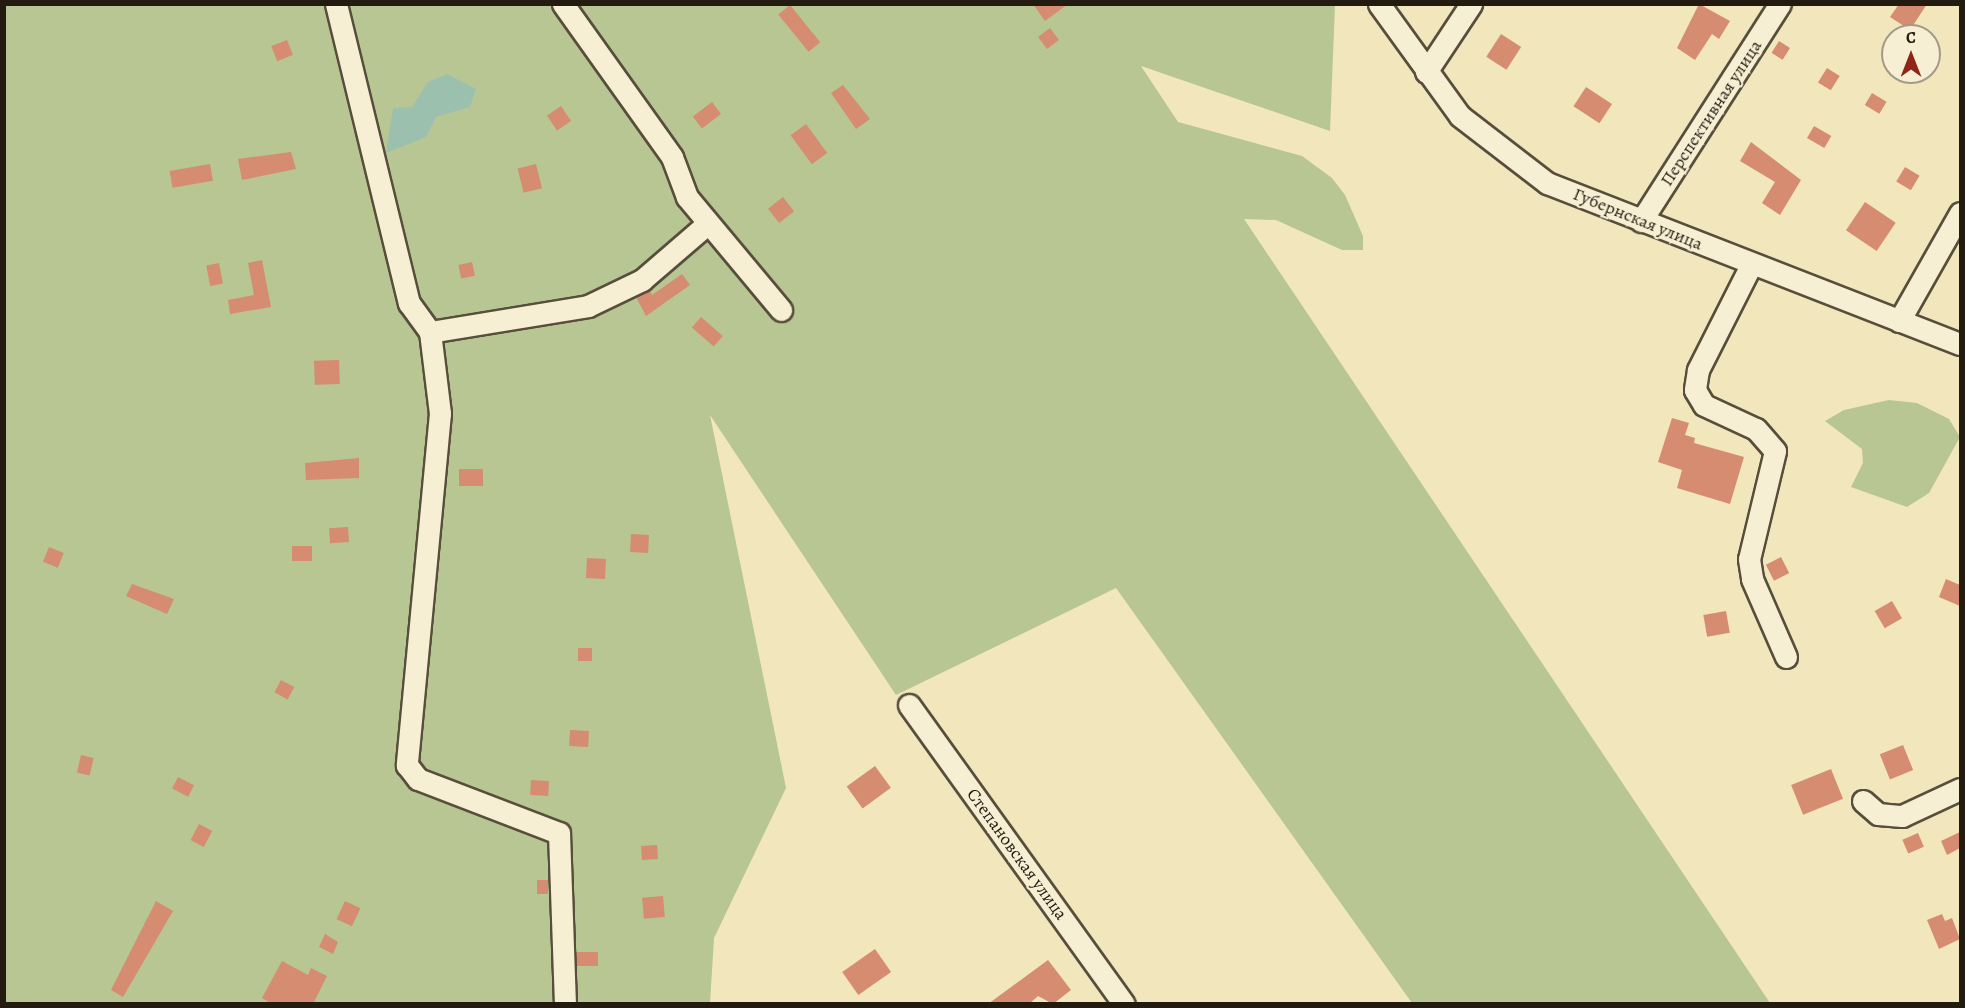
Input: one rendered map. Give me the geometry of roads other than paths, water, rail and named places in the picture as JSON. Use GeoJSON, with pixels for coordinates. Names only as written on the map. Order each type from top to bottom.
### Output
{"type":"FeatureCollection","features":[{"type":"Feature","properties":{"kind":"street"},"geometry":{"type":"LineString","coordinates":[[336,4],[410,303],[430,332],[440,413],[407,765],[418,778],[559,833],[565,1004]]}},
{"type":"Feature","properties":{"kind":"street"},"geometry":{"type":"LineString","coordinates":[[563,4],[672,157],[687,196],[707,224],[781,310]]}},
{"type":"Feature","properties":{"kind":"street","name":"Губернская улица"},"geometry":{"type":"LineString","coordinates":[[1379,4],[1460,116],[1513,162],[1547,183],[1751,265],[1960,344]]}},
{"type":"Feature","properties":{"kind":"street"},"geometry":{"type":"LineString","coordinates":[[1426,72],[1472,4]]}},
{"type":"Feature","properties":{"kind":"street","name":"Перспективная улица"},"geometry":{"type":"LineString","coordinates":[[1641,221],[1780,4]]}},
{"type":"Feature","properties":{"kind":"street"},"geometry":{"type":"LineString","coordinates":[[1899,321],[1960,213]]}},
{"type":"Feature","properties":{"kind":"street"},"geometry":{"type":"LineString","coordinates":[[430,332],[588,306],[642,280],[707,224]]}},
{"type":"Feature","properties":{"kind":"street"},"geometry":{"type":"LineString","coordinates":[[1751,265],[1698,370],[1695,390],[1704,405],[1756,429],[1775,451],[1749,559],[1752,579],[1786,657]]}},
{"type":"Feature","properties":{"kind":"street","name":"Степановская улица"},"geometry":{"type":"LineString","coordinates":[[909,705],[1124,1004]]}},
{"type":"Feature","properties":{"kind":"street"},"geometry":{"type":"LineString","coordinates":[[1863,801],[1878,814],[1902,816],[1960,789]]}}]}
